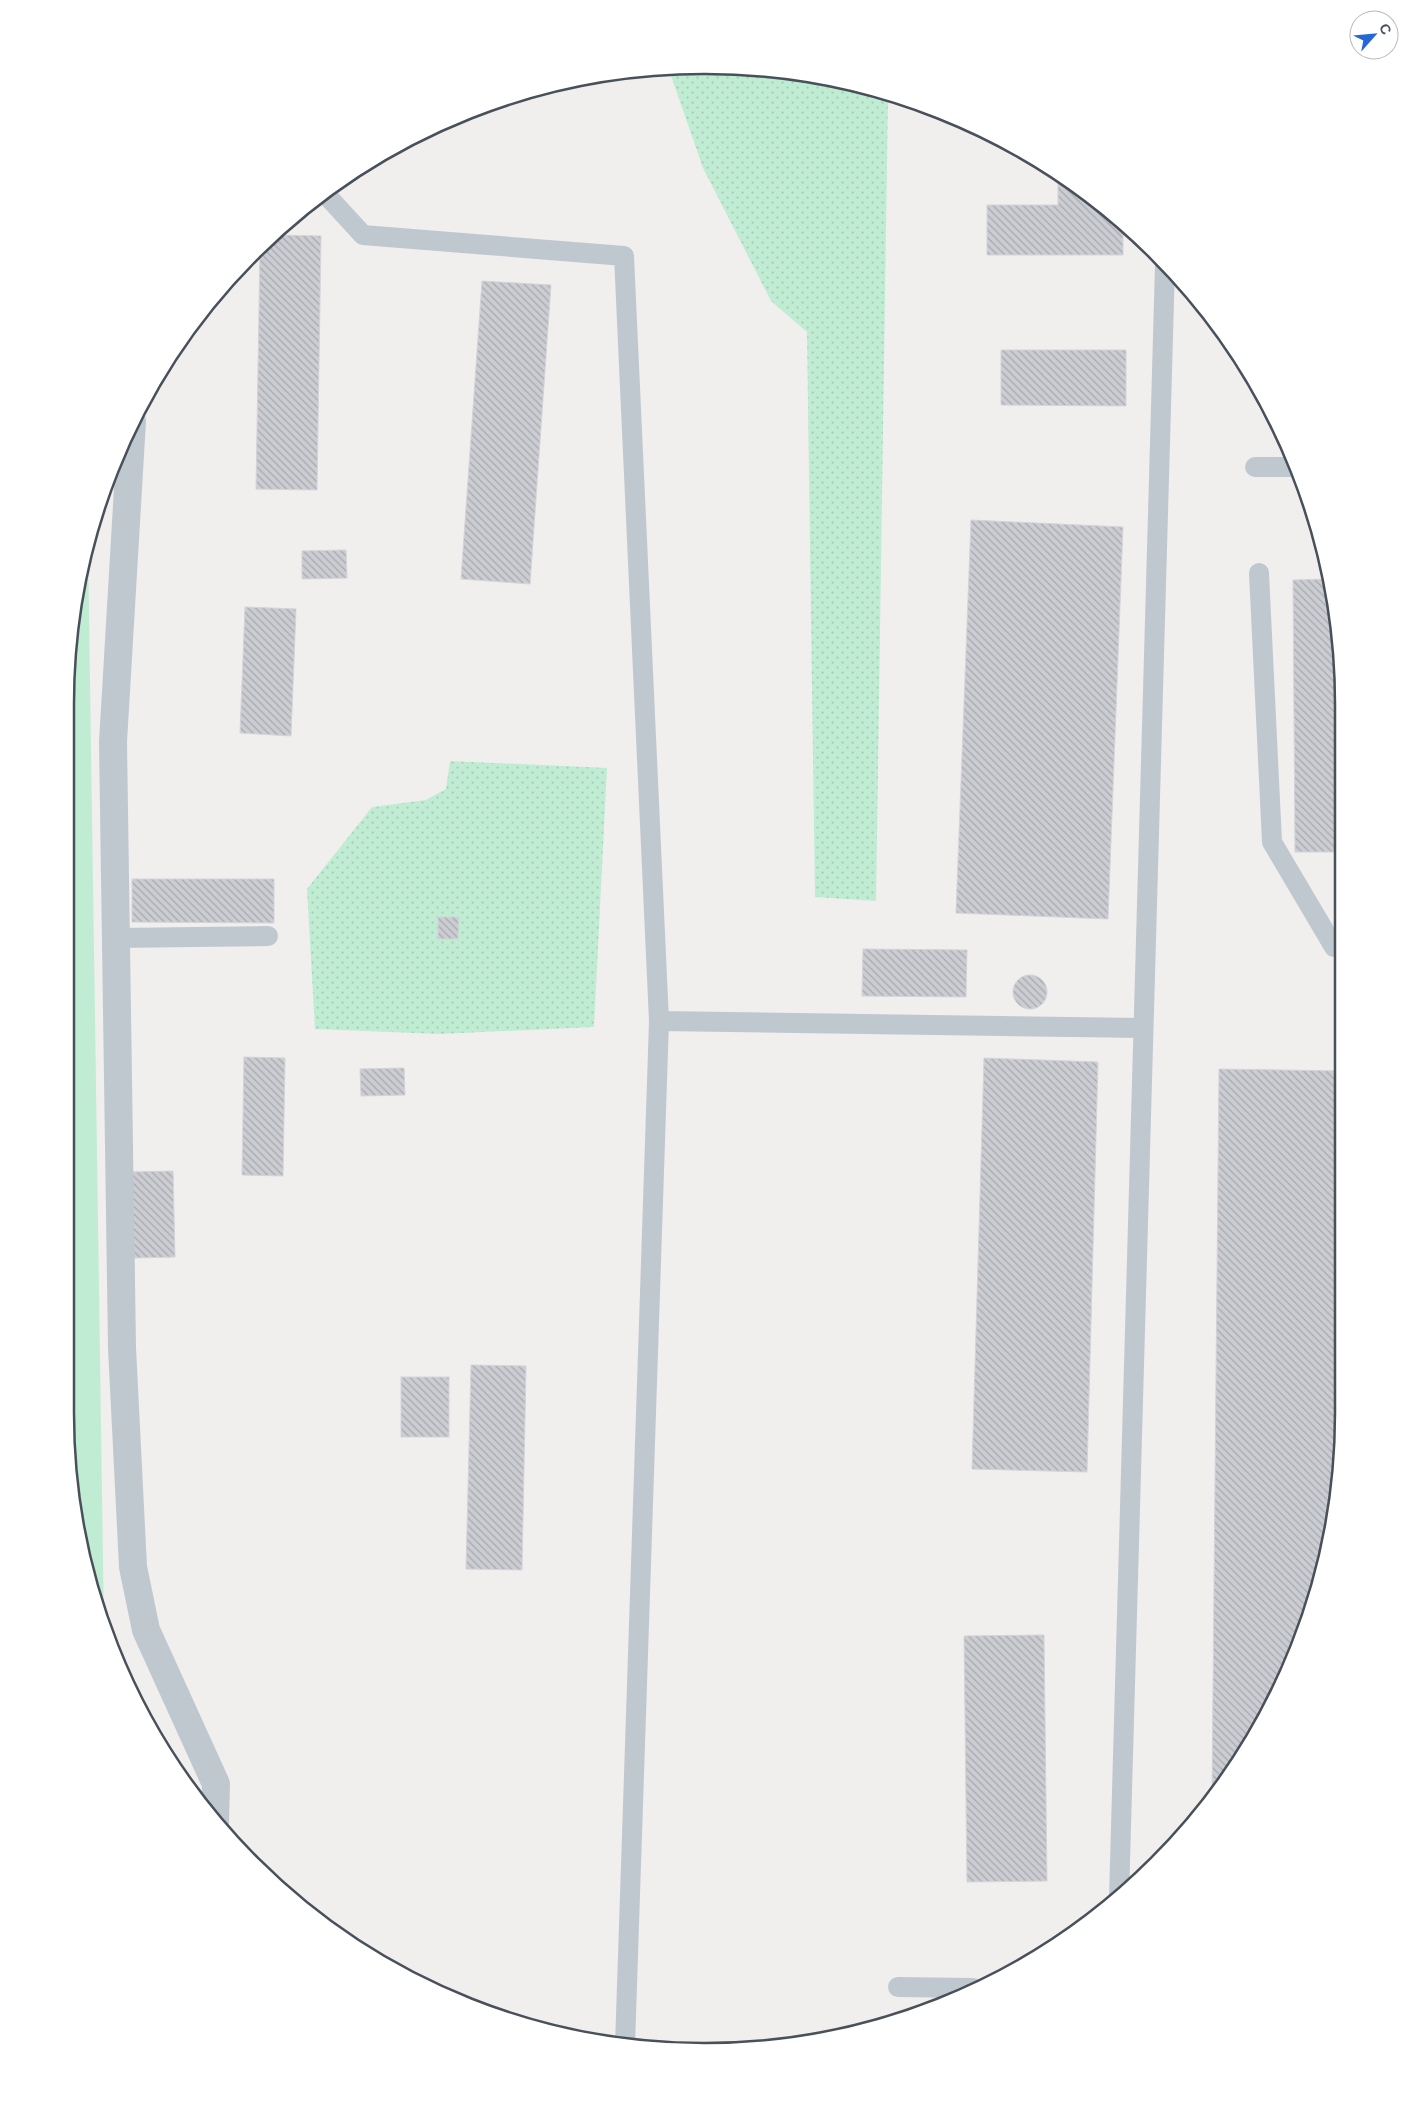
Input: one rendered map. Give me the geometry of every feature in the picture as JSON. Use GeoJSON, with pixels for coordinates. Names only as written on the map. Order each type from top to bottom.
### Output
{"type":"FeatureCollection","features":[{"type":"Feature","properties":{"kind":"street"},"geometry":{"type":"LineString","coordinates":[[131,444],[113,742],[122,1348],[133,1567],[146,1630],[216,1784],[216,1811]]}},
{"type":"Feature","properties":{"kind":"lane"},"geometry":{"type":"LineString","coordinates":[[329,198],[364,236],[624,256],[658,1021],[625,2038]]}},
{"type":"Feature","properties":{"kind":"lane"},"geometry":{"type":"LineString","coordinates":[[1119,1888],[1165,273]]}},
{"type":"Feature","properties":{"kind":"lane"},"geometry":{"type":"LineString","coordinates":[[1255,467],[1289,467]]}},
{"type":"Feature","properties":{"kind":"lane"},"geometry":{"type":"LineString","coordinates":[[1260,573],[1272,842],[1335,947]]}},
{"type":"Feature","properties":{"kind":"lane"},"geometry":{"type":"LineString","coordinates":[[116,938],[268,936]]}},
{"type":"Feature","properties":{"kind":"lane"},"geometry":{"type":"LineString","coordinates":[[658,1021],[1143,1028]]}},
{"type":"Feature","properties":{"kind":"lane"},"geometry":{"type":"LineString","coordinates":[[898,1987],[962,1988]]}},
{"type":"Feature","properties":{"kind":"green space"},"geometry":{"type":"Polygon","coordinates":[[[671,75],[746,75],[787,79],[828,86],[888,101],[876,901],[815,897],[807,332],[771,301],[703,168],[671,75]]]}},
{"type":"Feature","properties":{"kind":"green space"},"geometry":{"type":"Polygon","coordinates":[[[88,570],[104,1604],[95,1576],[79,1495],[75,1454],[74,1412],[74,704],[79,622],[88,570]]]}},
{"type":"Feature","properties":{"kind":"green space"},"geometry":{"type":"Polygon","coordinates":[[[450,761],[607,768],[594,1027],[440,1034],[315,1029],[307,889],[372,807],[426,800],[446,789],[450,761]]]}},
{"type":"Feature","properties":{"kind":"building"},"geometry":{"type":"Polygon","coordinates":[[[1058,182],[1123,233],[1123,255],[987,255],[987,205],[1058,205],[1058,182]]]}},
{"type":"Feature","properties":{"kind":"building"},"geometry":{"type":"Polygon","coordinates":[[[283,235],[321,236],[317,490],[256,489],[260,256],[283,235]]]}},
{"type":"Feature","properties":{"kind":"building"},"geometry":{"type":"Polygon","coordinates":[[[482,281],[551,285],[530,584],[461,579],[482,281]]]}},
{"type":"Feature","properties":{"kind":"building"},"geometry":{"type":"Polygon","coordinates":[[[1001,350],[1126,350],[1126,406],[1001,405],[1001,350]]]}},
{"type":"Feature","properties":{"kind":"building"},"geometry":{"type":"Polygon","coordinates":[[[971,520],[1123,527],[1108,919],[956,913],[971,520]]]}},
{"type":"Feature","properties":{"kind":"building"},"geometry":{"type":"Polygon","coordinates":[[[346,550],[347,578],[302,579],[302,551],[346,550]]]}},
{"type":"Feature","properties":{"kind":"building"},"geometry":{"type":"Polygon","coordinates":[[[1323,579],[1330,622],[1335,704],[1335,852],[1295,852],[1293,580],[1323,579]]]}},
{"type":"Feature","properties":{"kind":"building"},"geometry":{"type":"Polygon","coordinates":[[[245,607],[296,609],[291,736],[240,733],[245,607]]]}},
{"type":"Feature","properties":{"kind":"building"},"geometry":{"type":"Polygon","coordinates":[[[132,879],[274,879],[274,923],[132,922],[132,879]]]}},
{"type":"Feature","properties":{"kind":"building"},"geometry":{"type":"Polygon","coordinates":[[[438,917],[459,917],[458,939],[438,939],[438,917]]]}},
{"type":"Feature","properties":{"kind":"building"},"geometry":{"type":"Polygon","coordinates":[[[863,949],[967,950],[966,997],[862,996],[863,949]]]}},
{"type":"Feature","properties":{"kind":"building"},"geometry":{"type":"Polygon","coordinates":[[[1030,975],[1037,976],[1042,980],[1046,985],[1046,999],[1042,1004],[1037,1008],[1030,1009],[1023,1008],[1018,1004],[1014,999],[1013,992],[1014,985],[1018,980],[1023,976],[1030,975]]]}},
{"type":"Feature","properties":{"kind":"building"},"geometry":{"type":"Polygon","coordinates":[[[244,1057],[285,1058],[283,1176],[242,1175],[244,1057]]]}},
{"type":"Feature","properties":{"kind":"building"},"geometry":{"type":"Polygon","coordinates":[[[984,1058],[1098,1062],[1087,1472],[972,1469],[984,1058]]]}},
{"type":"Feature","properties":{"kind":"building"},"geometry":{"type":"Polygon","coordinates":[[[404,1068],[405,1095],[361,1096],[360,1069],[404,1068]]]}},
{"type":"Feature","properties":{"kind":"building"},"geometry":{"type":"Polygon","coordinates":[[[1219,1069],[1335,1071],[1334,1454],[1323,1536],[1314,1576],[1287,1654],[1251,1728],[1212,1786],[1219,1069]]]}},
{"type":"Feature","properties":{"kind":"building"},"geometry":{"type":"Polygon","coordinates":[[[173,1171],[175,1257],[134,1258],[132,1172],[173,1171]]]}},
{"type":"Feature","properties":{"kind":"building"},"geometry":{"type":"Polygon","coordinates":[[[471,1365],[526,1366],[522,1570],[466,1569],[471,1365]]]}},
{"type":"Feature","properties":{"kind":"building"},"geometry":{"type":"Polygon","coordinates":[[[401,1377],[449,1377],[449,1437],[401,1437],[401,1377]]]}},
{"type":"Feature","properties":{"kind":"building"},"geometry":{"type":"Polygon","coordinates":[[[1044,1635],[1047,1881],[967,1882],[964,1636],[1044,1635]]]}}]}
